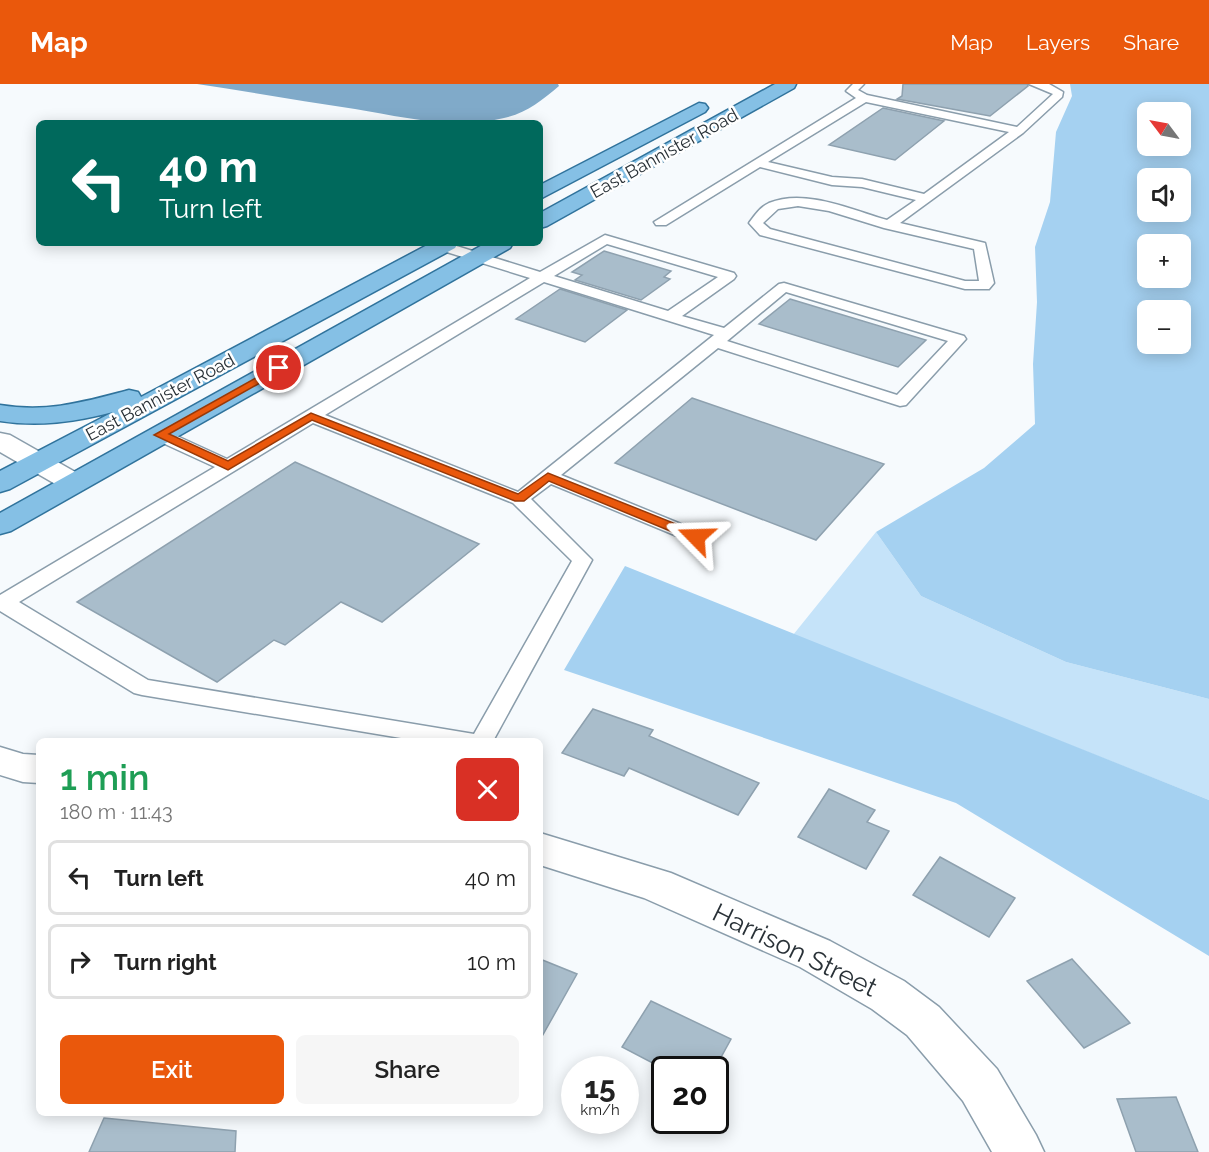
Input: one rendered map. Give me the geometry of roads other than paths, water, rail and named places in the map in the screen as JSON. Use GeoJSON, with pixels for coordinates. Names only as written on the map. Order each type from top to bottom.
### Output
{"type":"FeatureCollection","features":[{"type":"Feature","properties":{"kind":"main road","name":"East Bannister Road"},"geometry":{"type":"LineString","coordinates":[[543,220],[788,84]]}},
{"type":"Feature","properties":{"kind":"main road","name":"East Bannister Road"},"geometry":{"type":"LineString","coordinates":[[543,191],[715,99]]}},
{"type":"Feature","properties":{"kind":"main road","name":"East Bannister Road"},"geometry":{"type":"LineString","coordinates":[[0,483],[441,246]]}},
{"type":"Feature","properties":{"kind":"main road","name":"East Bannister Road"},"geometry":{"type":"LineString","coordinates":[[0,525],[497,246]]}},
{"type":"Feature","properties":{"kind":"main road"},"geometry":{"type":"LineString","coordinates":[[0,413],[59,415],[104,407],[136,396],[282,321],[369,285]]}},
{"type":"Feature","properties":{"kind":"street"},"geometry":{"type":"LineString","coordinates":[[0,441],[74,483]]}},
{"type":"Feature","properties":{"kind":"street"},"geometry":{"type":"LineString","coordinates":[[0,760],[23,768],[36,769]]}},
{"type":"Feature","properties":{"kind":"street","name":"Harrison Street"},"geometry":{"type":"LineString","coordinates":[[543,850],[656,885],[815,954],[888,995],[923,1021],[980,1085],[1019,1152]]}},
{"type":"Feature","properties":{"kind":"lane"},"geometry":{"type":"LineString","coordinates":[[859,84],[851,91],[864,98],[1019,131]]}},
{"type":"Feature","properties":{"kind":"lane"},"geometry":{"type":"LineString","coordinates":[[889,225],[1019,131],[1058,95],[1054,89],[1034,84]]}},
{"type":"Feature","properties":{"kind":"lane"},"geometry":{"type":"LineString","coordinates":[[661,222],[864,98]]}},
{"type":"Feature","properties":{"kind":"lane"},"geometry":{"type":"LineString","coordinates":[[759,163],[832,181],[862,183],[925,198]]}},
{"type":"Feature","properties":{"kind":"lane"},"geometry":{"type":"LineString","coordinates":[[791,203],[816,205],[889,225],[980,246],[987,283],[976,287],[954,282],[765,232],[756,223],[763,213],[774,206],[791,203]]}},
{"type":"Feature","properties":{"kind":"lane"},"geometry":{"type":"LineString","coordinates":[[452,738],[142,687],[2,603],[605,239],[729,276],[670,317]]}},
{"type":"Feature","properties":{"kind":"lane"},"geometry":{"type":"LineString","coordinates":[[450,246],[478,257],[670,317],[721,338],[900,401],[958,339],[784,287],[721,338],[548,476],[520,499]]}},
{"type":"Feature","properties":{"kind":"lane"},"geometry":{"type":"LineString","coordinates":[[311,416],[520,499],[582,560],[483,738]]}},
{"type":"Feature","properties":{"kind":"lane"},"geometry":{"type":"LineString","coordinates":[[160,435],[228,466]]}},
{"type":"Feature","properties":{"kind":"lane"},"geometry":{"type":"LineString","coordinates":[[548,476],[696,537]]}}]}
